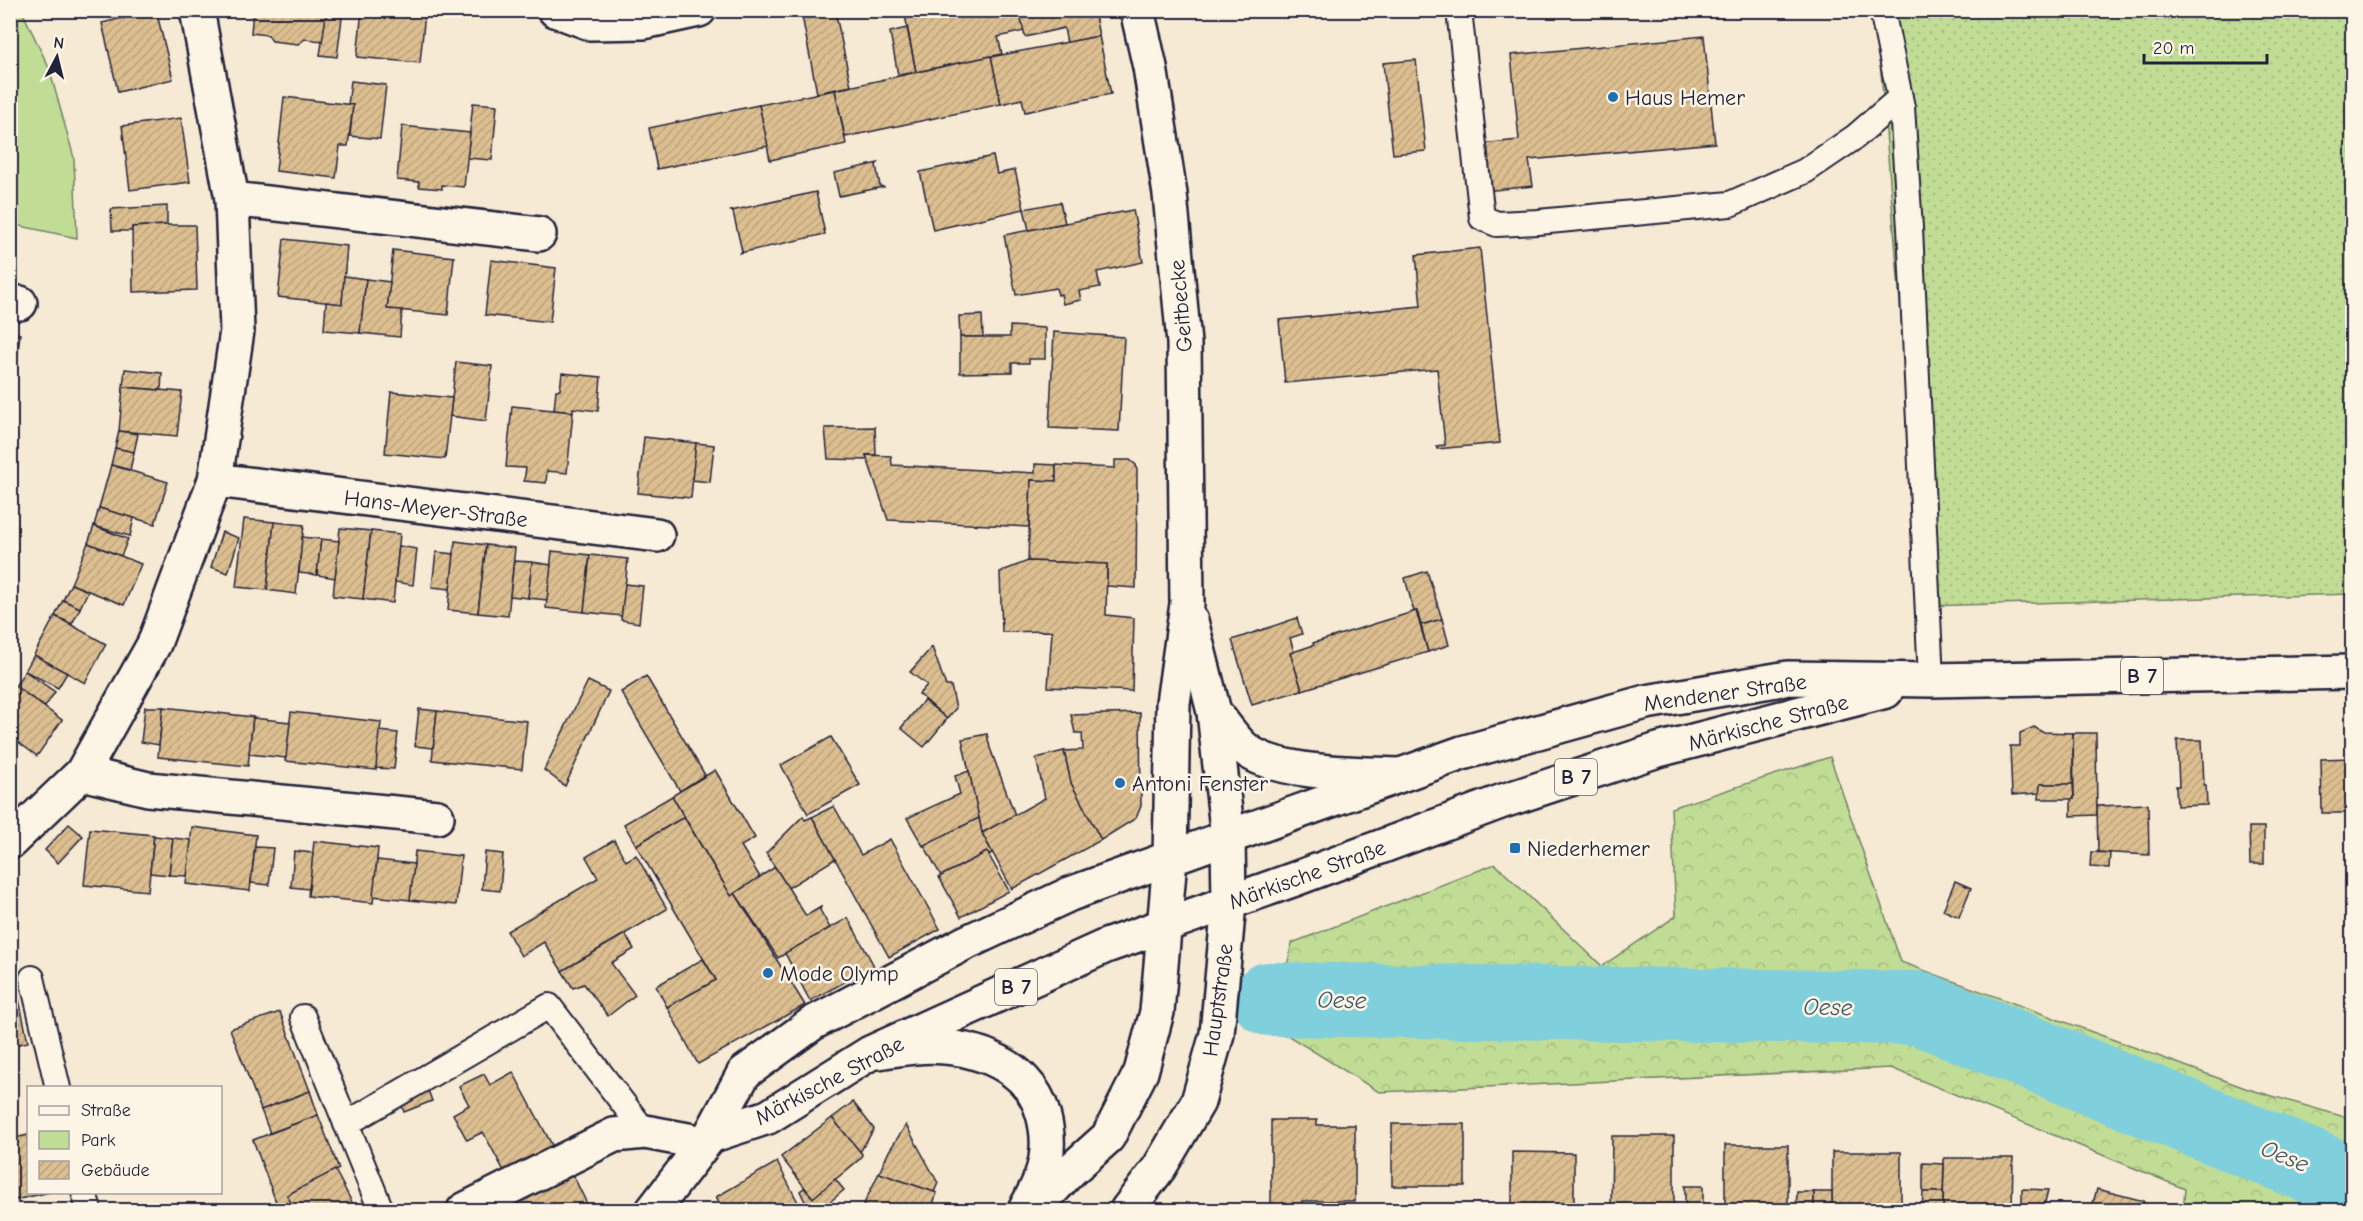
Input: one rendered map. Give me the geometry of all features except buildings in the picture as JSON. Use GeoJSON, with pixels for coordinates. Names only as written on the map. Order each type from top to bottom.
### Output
{"type":"FeatureCollection","features":[{"type":"Feature","properties":{"kind":"street"},"geometry":{"type":"LineString","coordinates":[[10,842],[82,773],[154,644],[215,480],[237,331],[232,199],[197,10]]}},
{"type":"Feature","properties":{"kind":"street"},"geometry":{"type":"LineString","coordinates":[[555,10],[644,22],[699,10]]}},
{"type":"Feature","properties":{"kind":"street","name":"Geitbecke"},"geometry":{"type":"LineString","coordinates":[[1137,10],[1150,67],[1170,194],[1184,344],[1187,604],[1173,703],[1170,859]]}},
{"type":"Feature","properties":{"kind":"street"},"geometry":{"type":"LineString","coordinates":[[232,199],[539,234]]}},
{"type":"Feature","properties":{"kind":"street","name":"Hans-Meyer-Straße"},"geometry":{"type":"LineString","coordinates":[[215,480],[657,535]]}},
{"type":"Feature","properties":{"kind":"street","name":"Geitbecke"},"geometry":{"type":"LineString","coordinates":[[1187,604],[1214,712],[1228,838]]}},
{"type":"Feature","properties":{"kind":"street","name":"Mendener Straße"},"geometry":{"type":"LineString","coordinates":[[1228,838],[1462,753],[1646,702],[1788,678],[1931,681],[2352,672]]}},
{"type":"Feature","properties":{"kind":"street","name":"Märkische Straße"},"geometry":{"type":"LineString","coordinates":[[707,1139],[768,1117],[870,1053],[1084,955],[1503,801],[1658,750],[1931,681]]}},
{"type":"Feature","properties":{"kind":"street"},"geometry":{"type":"LineString","coordinates":[[1214,712],[1245,749],[1264,760],[1288,767],[1399,775]]}},
{"type":"Feature","properties":{"kind":"street"},"geometry":{"type":"LineString","coordinates":[[82,773],[148,789],[437,817]]}},
{"type":"Feature","properties":{"kind":"street","name":"Märkische Straße"},"geometry":{"type":"LineString","coordinates":[[653,1210],[707,1139],[744,1073],[813,1023],[963,944],[1070,894],[1228,838]]}},
{"type":"Feature","properties":{"kind":"street","name":"Hauptstraße"},"geometry":{"type":"LineString","coordinates":[[1127,1210],[1159,1168],[1198,1102],[1217,1034],[1229,903],[1228,838]]}},
{"type":"Feature","properties":{"kind":"street"},"geometry":{"type":"LineString","coordinates":[[1033,1210],[1070,1171],[1108,1137],[1141,1072],[1157,1012],[1170,859]]}},
{"type":"Feature","properties":{"kind":"street"},"geometry":{"type":"LineString","coordinates":[[870,1053],[916,1047],[953,1048],[988,1057],[1013,1069],[1030,1085],[1041,1104],[1048,1152],[1041,1178],[1025,1210]]}},
{"type":"Feature","properties":{"kind":"street"},"geometry":{"type":"LineString","coordinates":[[464,1210],[614,1135],[645,1132],[707,1139]]}},
{"type":"Feature","properties":{"kind":"lane"},"geometry":{"type":"LineString","coordinates":[[1459,10],[1482,218],[1497,224],[1730,204],[1805,171],[1855,137],[1900,98]]}},
{"type":"Feature","properties":{"kind":"lane"},"geometry":{"type":"LineString","coordinates":[[1882,10],[1900,98],[1910,228],[1931,681]]}},
{"type":"Feature","properties":{"kind":"lane"},"geometry":{"type":"LineString","coordinates":[[32,978],[58,1086]]}},
{"type":"Feature","properties":{"kind":"lane"},"geometry":{"type":"LineString","coordinates":[[346,1124],[549,1006],[645,1132]]}},
{"type":"Feature","properties":{"kind":"lane"},"geometry":{"type":"LineString","coordinates":[[303,1017],[381,1210]]}},
{"type":"Feature","properties":{"kind":"lane"},"geometry":{"type":"LineString","coordinates":[[85,1194],[89,1210]]}},
{"type":"Feature","properties":{"kind":"green space"},"geometry":{"type":"Polygon","coordinates":[[[11,10],[22,11],[49,68],[74,158],[77,238],[11,224],[11,10]]]}},
{"type":"Feature","properties":{"kind":"green space"},"geometry":{"type":"Polygon","coordinates":[[[1876,11],[2352,11],[2352,594],[1925,606],[1876,11]]]}},
{"type":"Feature","properties":{"kind":"green space"},"geometry":{"type":"Polygon","coordinates":[[[1830,757],[1901,962],[2248,1089],[2352,1119],[2352,1210],[2183,1210],[2185,1189],[1891,1068],[1379,1092],[1274,1027],[1292,943],[1495,864],[1602,966],[1676,916],[1671,808],[1830,757]]]}},
{"type":"Feature","properties":{"kind":"waterway","name":"Oese"},"geometry":{"type":"LineString","coordinates":[[1269,999],[1919,1008],[2352,1183]]}},
{"type":"Feature","properties":{"kind":"place","name":"Haus Hemer"},"geometry":{"type":"Point","coordinates":[1613,97]}},
{"type":"Feature","properties":{"kind":"place","name":"Antoni Fenster"},"geometry":{"type":"Point","coordinates":[1120,783]}},
{"type":"Feature","properties":{"kind":"place","name":"Niederhemer"},"geometry":{"type":"Point","coordinates":[1515,848]}},
{"type":"Feature","properties":{"kind":"place","name":"Mode Olymp"},"geometry":{"type":"Point","coordinates":[768,973]}}]}
